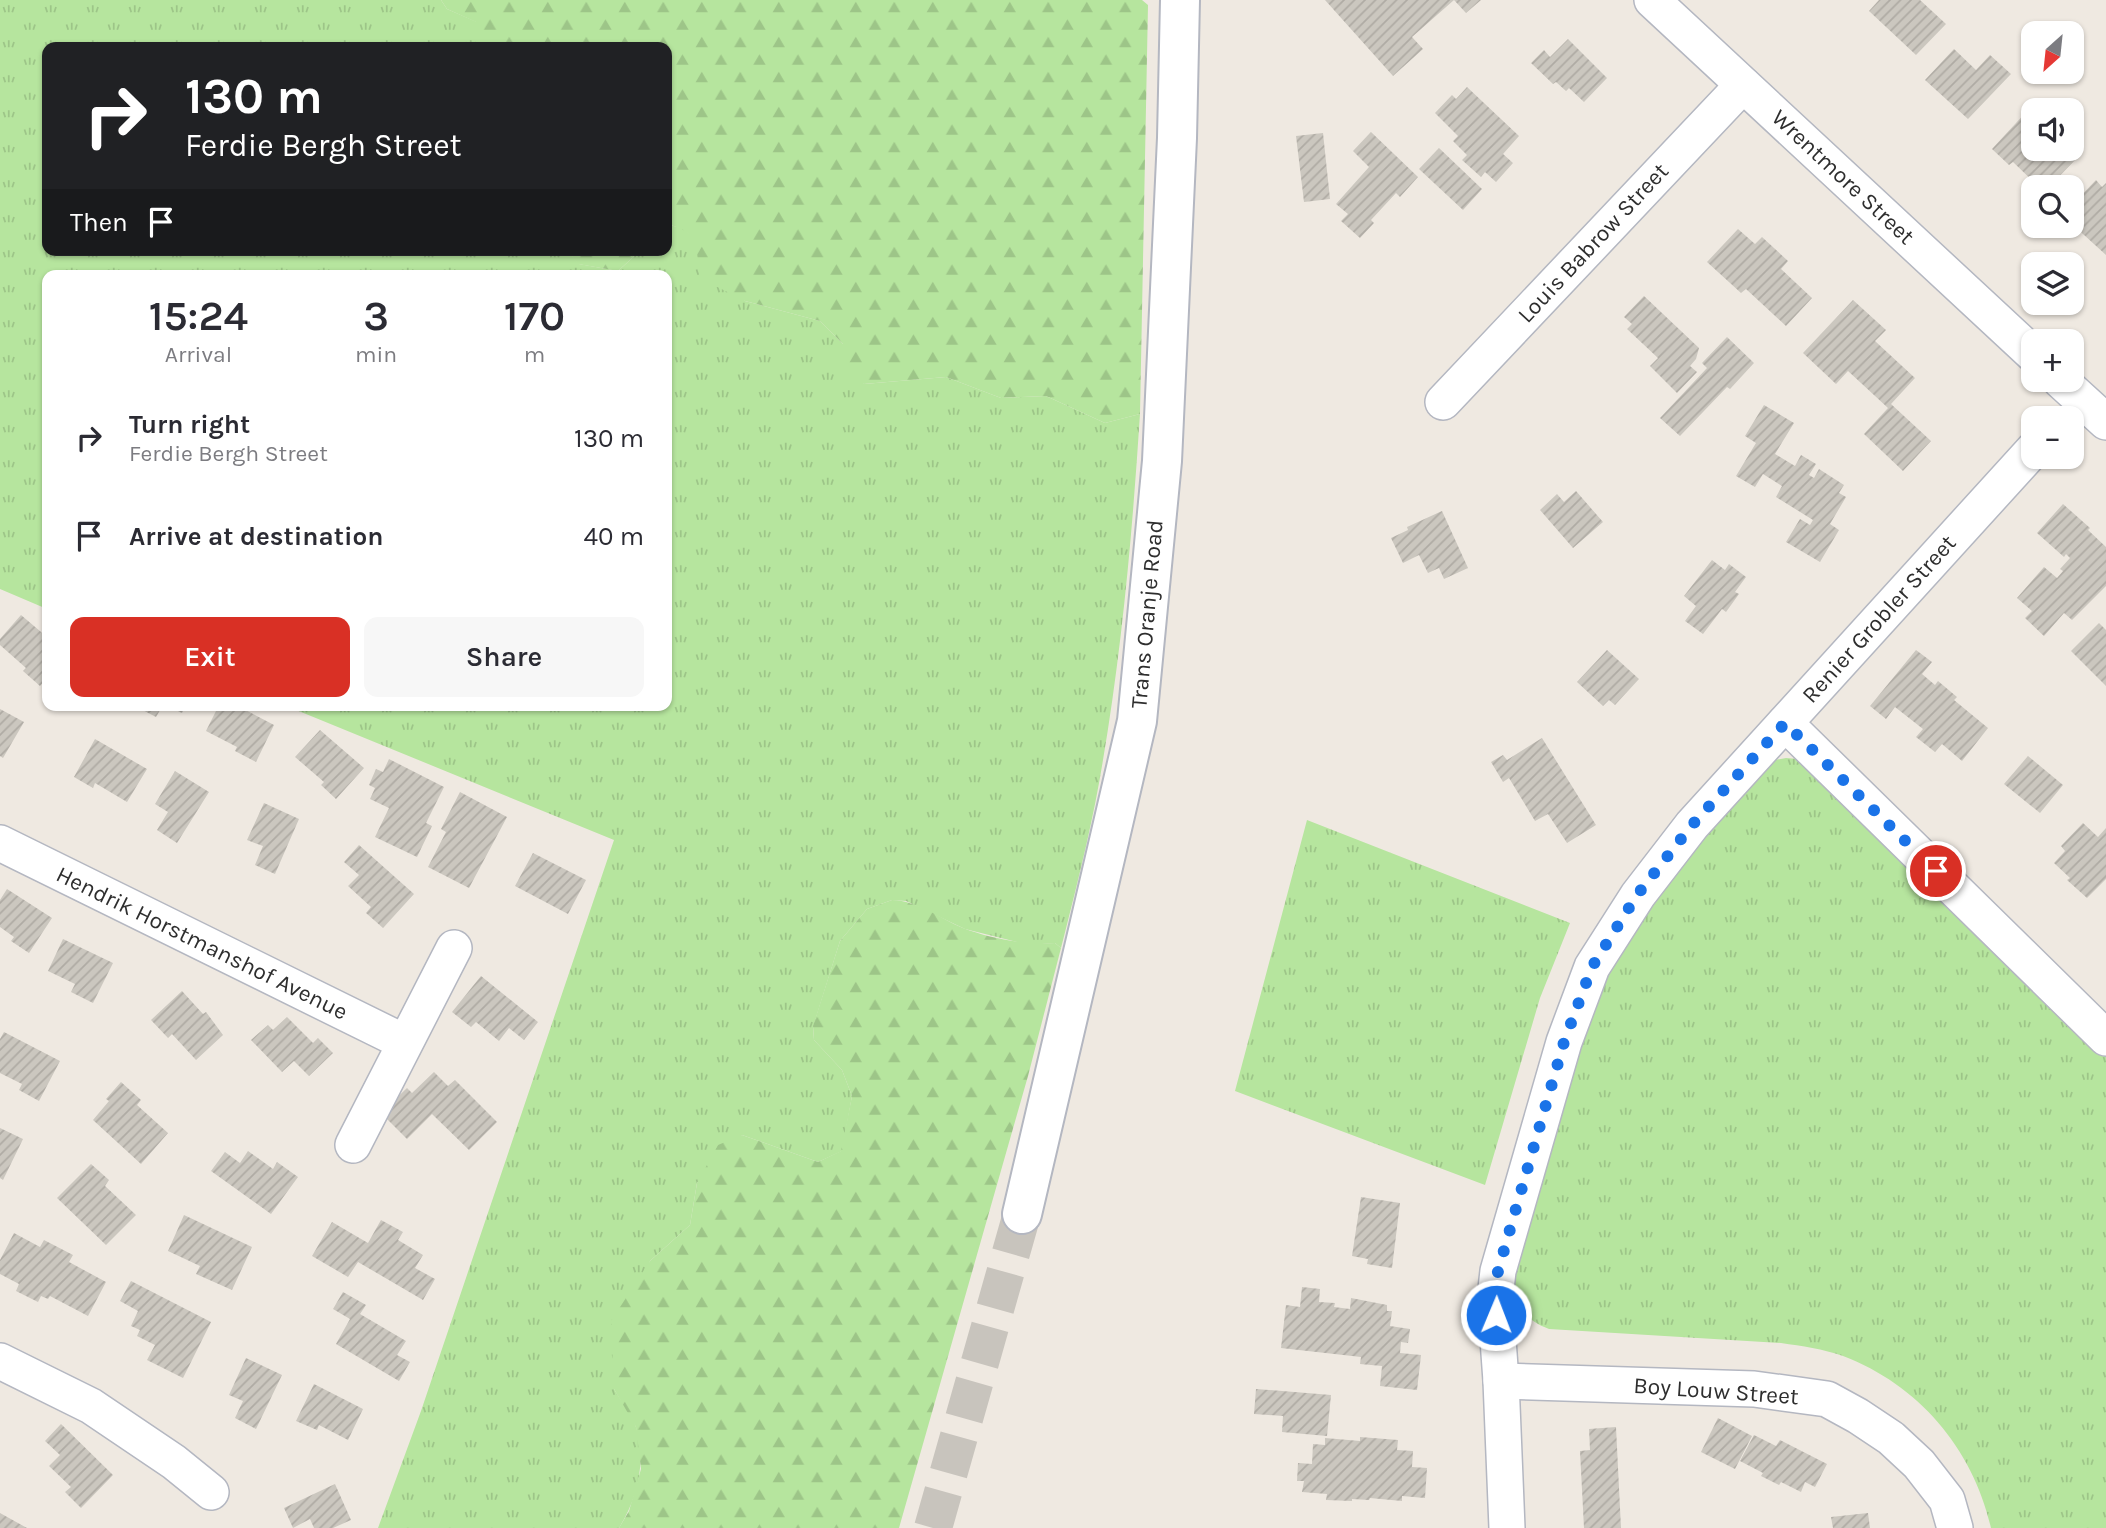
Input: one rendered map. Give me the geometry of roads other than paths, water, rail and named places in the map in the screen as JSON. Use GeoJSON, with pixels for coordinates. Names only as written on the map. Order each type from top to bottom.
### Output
{"type":"FeatureCollection","features":[{"type":"Feature","properties":{"kind":"main road","name":"Trans Oranje Road"},"geometry":{"type":"LineString","coordinates":[[1021,1214],[1137,721],[1162,461],[1177,138],[1180,0]]}},
{"type":"Feature","properties":{"kind":"street","name":"Wrentmore Street"},"geometry":{"type":"LineString","coordinates":[[1652,0],[2021,343]]}},
{"type":"Feature","properties":{"kind":"street","name":"Louis Babrow Street"},"geometry":{"type":"LineString","coordinates":[[1443,402],[1743,85]]}},
{"type":"Feature","properties":{"kind":"street"},"geometry":{"type":"LineString","coordinates":[[2067,399],[2106,422]]}},
{"type":"Feature","properties":{"kind":"street","name":"Renier Grobler Street"},"geometry":{"type":"LineString","coordinates":[[1507,1528],[1495,1298],[1498,1271],[1564,1042],[1592,967],[1637,895],[1692,825],[2021,463]]}},
{"type":"Feature","properties":{"kind":"street"},"geometry":{"type":"LineString","coordinates":[[1785,723],[2106,1038]]}},
{"type":"Feature","properties":{"kind":"street","name":"Hendrik Horstmanshof Avenue"},"geometry":{"type":"LineString","coordinates":[[0,843],[404,1042]]}},
{"type":"Feature","properties":{"kind":"street"},"geometry":{"type":"LineString","coordinates":[[352,1145],[454,948]]}},
{"type":"Feature","properties":{"kind":"street"},"geometry":{"type":"LineString","coordinates":[[0,1362],[91,1406],[174,1462],[211,1492]]}},
{"type":"Feature","properties":{"kind":"street","name":"Boy Louw Street"},"geometry":{"type":"LineString","coordinates":[[1501,1381],[1754,1389],[1827,1399],[1891,1438],[1919,1464],[1947,1500],[1955,1528]]}},
{"type":"Feature","properties":{"kind":"tunnel"},"geometry":{"type":"LineString","coordinates":[[933,1528],[1022,1214]]}}]}
